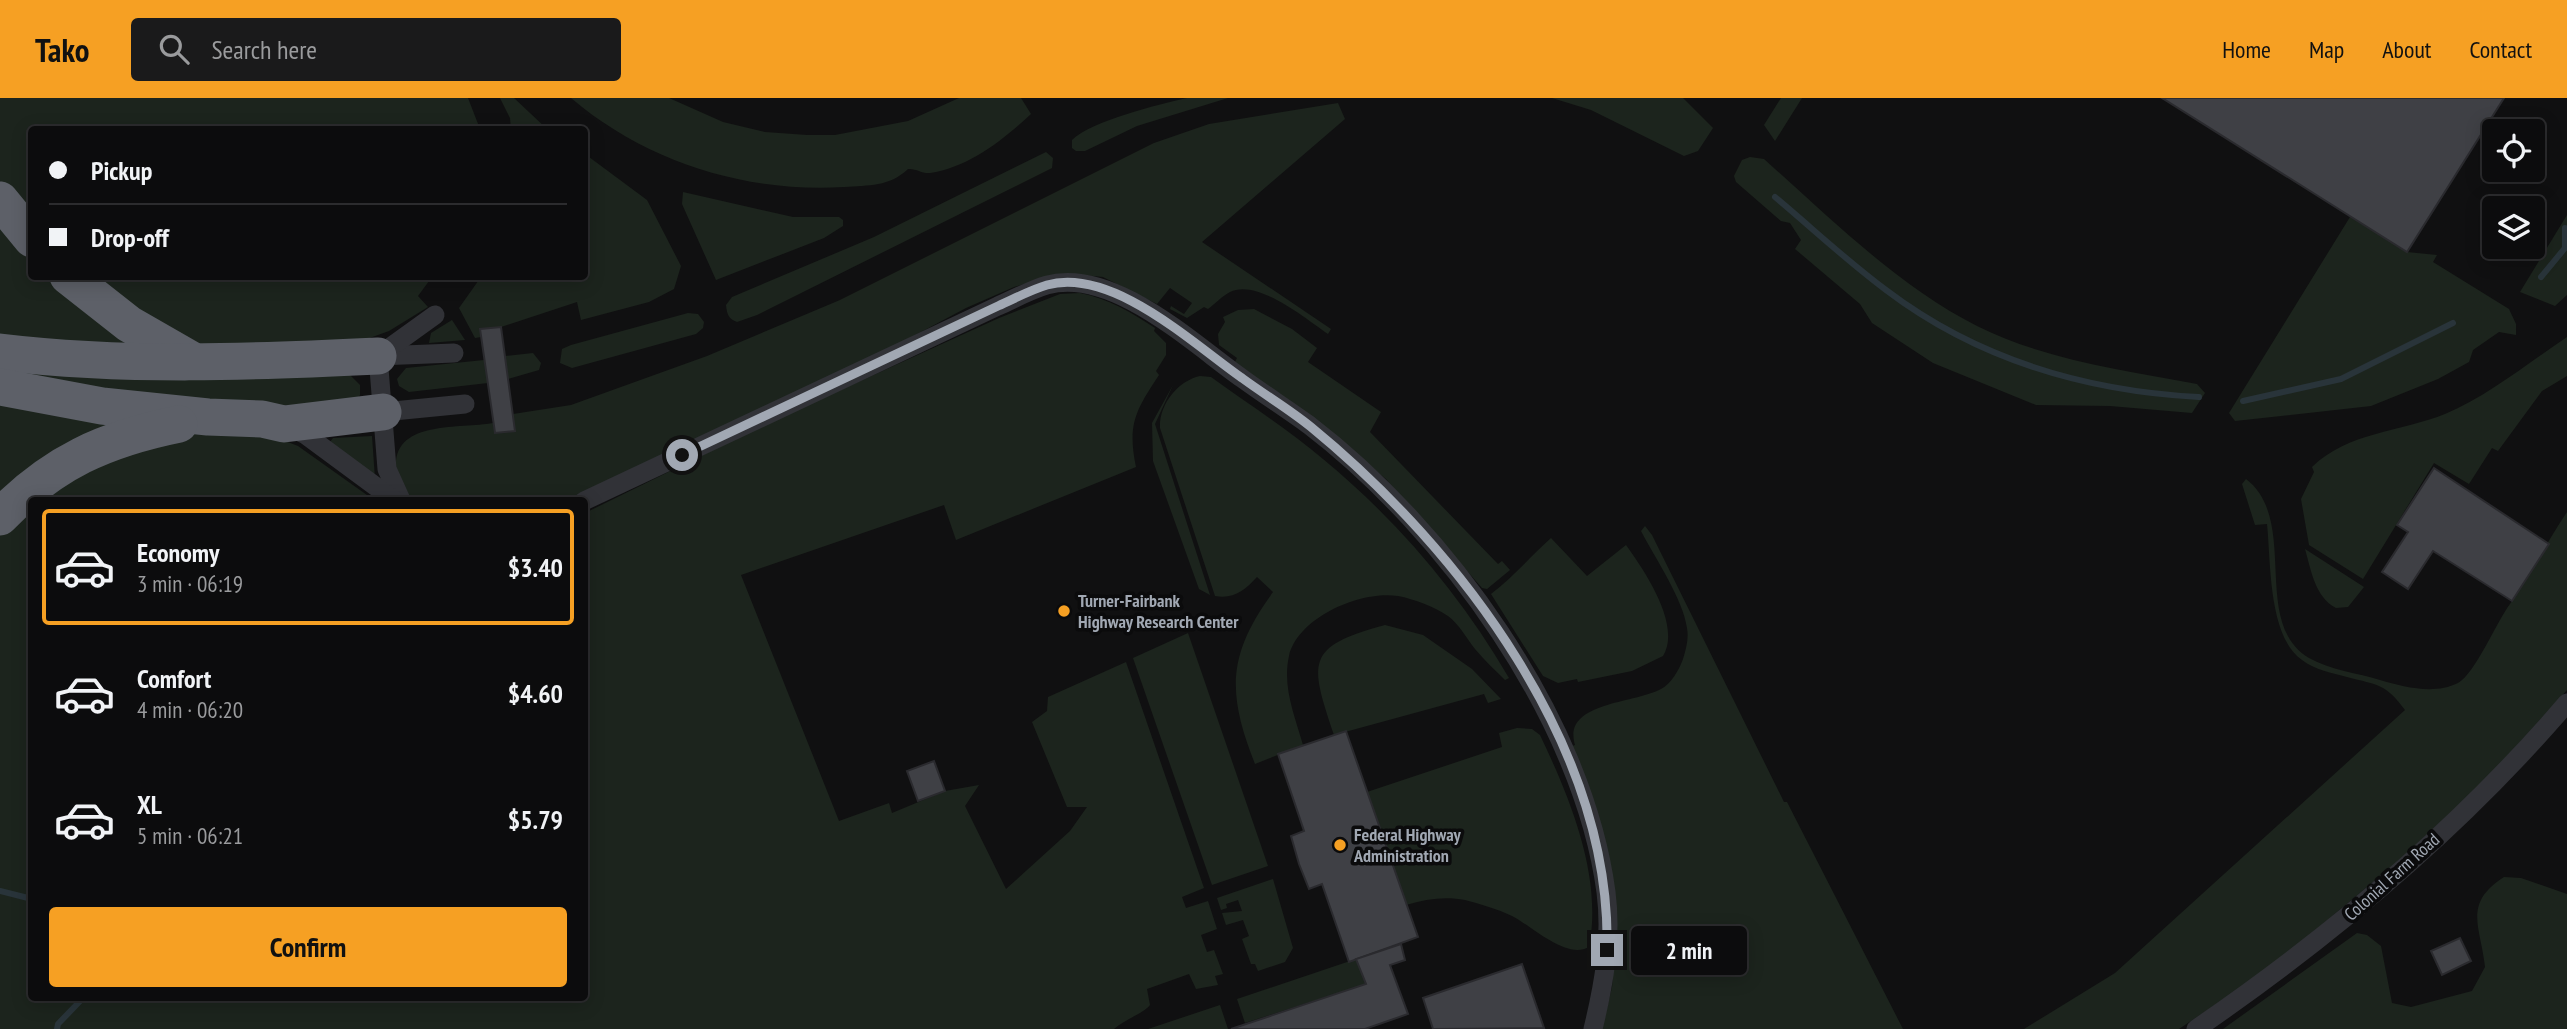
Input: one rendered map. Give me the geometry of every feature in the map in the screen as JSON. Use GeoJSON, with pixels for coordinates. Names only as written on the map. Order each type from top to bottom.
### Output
{"type":"FeatureCollection","features":[{"type":"Feature","properties":{"kind":"highway"},"geometry":{"type":"LineString","coordinates":[[0,200],[28,234]]}},
{"type":"Feature","properties":{"kind":"highway"},"geometry":{"type":"LineString","coordinates":[[73,280],[129,324],[194,361]]}},
{"type":"Feature","properties":{"kind":"highway"},"geometry":{"type":"LineString","coordinates":[[0,352],[46,358],[194,361],[278,361],[378,356]]}},
{"type":"Feature","properties":{"kind":"highway"},"geometry":{"type":"LineString","coordinates":[[0,387],[91,404],[208,418],[255,418],[284,424],[383,412]]}},
{"type":"Feature","properties":{"kind":"highway"},"geometry":{"type":"LineString","coordinates":[[0,517],[36,483],[86,451],[134,433],[208,418]]}},
{"type":"Feature","properties":{"kind":"street"},"geometry":{"type":"LineString","coordinates":[[588,500],[998,306],[1048,285],[1071,283],[1094,286],[1121,296],[1158,318],[1310,426],[1380,488],[1458,573],[1525,672],[1546,706],[1588,815],[1606,892],[1608,930],[1603,981],[1593,1029]]}},
{"type":"Feature","properties":{"kind":"street"},"geometry":{"type":"LineString","coordinates":[[378,356],[435,315]]}},
{"type":"Feature","properties":{"kind":"street"},"geometry":{"type":"LineString","coordinates":[[378,356],[454,353]]}},
{"type":"Feature","properties":{"kind":"street"},"geometry":{"type":"LineString","coordinates":[[378,356],[387,469],[400,497]]}},
{"type":"Feature","properties":{"kind":"street"},"geometry":{"type":"LineString","coordinates":[[383,412],[465,404]]}},
{"type":"Feature","properties":{"kind":"street"},"geometry":{"type":"LineString","coordinates":[[284,424],[306,435],[390,497]]}},
{"type":"Feature","properties":{"kind":"street","name":"Colonial Farm Road"},"geometry":{"type":"LineString","coordinates":[[2196,1029],[2274,976],[2400,873],[2483,794],[2567,703]]}},
{"type":"Feature","properties":{"kind":"shaded area"},"geometry":{"type":"Polygon","coordinates":[[[0,98],[468,98],[479,126],[28,126],[28,221],[0,182],[0,98]]]}},
{"type":"Feature","properties":{"kind":"shaded area"},"geometry":{"type":"Polygon","coordinates":[[[500,98],[514,98],[544,126],[511,126],[510,118],[500,98]]]}},
{"type":"Feature","properties":{"kind":"shaded area"},"geometry":{"type":"Polygon","coordinates":[[[571,98],[669,98],[723,122],[765,132],[807,135],[835,135],[908,121],[959,98],[1021,98],[1031,114],[985,151],[944,170],[927,173],[908,169],[886,182],[807,188],[734,178],[664,156],[632,140],[571,98]]]}},
{"type":"Feature","properties":{"kind":"shaded area"},"geometry":{"type":"Polygon","coordinates":[[[1187,98],[1228,98],[1137,126],[1085,151],[1072,148],[1072,140],[1094,126],[1126,114],[1187,98]]]}},
{"type":"Feature","properties":{"kind":"shaded area"},"geometry":{"type":"Polygon","coordinates":[[[1552,98],[1683,98],[1713,128],[1698,151],[1684,156],[1591,110],[1552,98]]]}},
{"type":"Feature","properties":{"kind":"shaded area"},"geometry":{"type":"Polygon","coordinates":[[[1781,98],[1802,98],[1775,141],[1764,125],[1781,98]]]}},
{"type":"Feature","properties":{"kind":"shaded area"},"geometry":{"type":"Polygon","coordinates":[[[1338,103],[1345,119],[1202,242],[1331,329],[1328,334],[1281,302],[1254,291],[1241,289],[1230,292],[1208,309],[1204,307],[1187,318],[1170,309],[1171,306],[1184,314],[1192,303],[1170,288],[1157,304],[1103,277],[1073,274],[1014,287],[966,308],[891,348],[574,497],[409,497],[398,481],[398,452],[406,441],[417,434],[447,427],[493,423],[495,433],[514,431],[513,414],[571,405],[707,356],[840,300],[1154,143],[1209,124],[1338,103]]]}},
{"type":"Feature","properties":{"kind":"shaded area"},"geometry":{"type":"Polygon","coordinates":[[[1046,152],[1053,158],[1052,168],[757,315],[737,322],[729,316],[726,305],[732,297],[874,237],[1046,152]]]}},
{"type":"Feature","properties":{"kind":"shaded area"},"geometry":{"type":"Polygon","coordinates":[[[588,156],[647,200],[681,266],[674,289],[649,302],[581,320],[577,302],[501,327],[480,329],[481,337],[475,338],[459,308],[479,280],[588,280],[588,156]]]}},
{"type":"Feature","properties":{"kind":"shaded area"},"geometry":{"type":"Polygon","coordinates":[[[1750,157],[1764,159],[1892,271],[1948,310],[1977,326],[2003,338],[2057,356],[2197,384],[2205,393],[2192,413],[2110,406],[2036,405],[1933,363],[1872,323],[1860,304],[1795,249],[1801,240],[1790,223],[1781,221],[1736,182],[1734,176],[1742,160],[1750,157]]]}},
{"type":"Feature","properties":{"kind":"shaded area"},"geometry":{"type":"Polygon","coordinates":[[[683,192],[793,217],[839,217],[843,220],[843,226],[824,238],[716,280],[682,204],[683,192]]]}},
{"type":"Feature","properties":{"kind":"shaded area"},"geometry":{"type":"Polygon","coordinates":[[[2567,215],[2567,295],[2555,306],[2520,292],[2540,259],[2545,259],[2545,251],[2567,215]]]}},
{"type":"Feature","properties":{"kind":"shaded area"},"geometry":{"type":"Polygon","coordinates":[[[2350,217],[2407,252],[2437,255],[2433,262],[2509,309],[2516,324],[2516,335],[2499,332],[2473,350],[2469,362],[2438,379],[2371,406],[2235,421],[2229,413],[2350,217]]]}},
{"type":"Feature","properties":{"kind":"shaded area"},"geometry":{"type":"Polygon","coordinates":[[[0,222],[28,255],[28,280],[52,280],[83,308],[138,347],[0,341],[0,222]]]}},
{"type":"Feature","properties":{"kind":"shaded area"},"geometry":{"type":"Polygon","coordinates":[[[88,280],[430,280],[418,296],[428,307],[389,331],[353,344],[195,349],[88,280]]]}},
{"type":"Feature","properties":{"kind":"shaded area"},"geometry":{"type":"Polygon","coordinates":[[[1080,293],[1110,302],[1155,328],[1154,331],[1166,343],[1166,355],[1156,371],[1159,375],[1139,408],[1133,428],[1136,467],[956,540],[944,505],[741,575],[839,821],[889,803],[892,813],[945,791],[979,785],[965,806],[1006,889],[1070,831],[1087,807],[1067,807],[1032,722],[1047,711],[1048,697],[1126,662],[1204,888],[1182,897],[1186,908],[1208,901],[1217,929],[1201,935],[1207,952],[1214,950],[1223,974],[1215,976],[1218,985],[1196,989],[1189,974],[1147,989],[1150,1005],[1114,1029],[0,1029],[0,532],[28,504],[28,1001],[588,1001],[588,512],[768,423],[999,318],[1060,294],[1080,293]]]}},
{"type":"Feature","properties":{"kind":"shaded area"},"geometry":{"type":"Polygon","coordinates":[[[1254,309],[1292,329],[1317,348],[1308,362],[1381,412],[1370,432],[1498,564],[1502,561],[1510,570],[1487,589],[1482,588],[1386,479],[1235,362],[1237,358],[1219,345],[1218,334],[1225,322],[1223,317],[1238,310],[1254,309]]]}},
{"type":"Feature","properties":{"kind":"shaded area"},"geometry":{"type":"Polygon","coordinates":[[[688,313],[698,314],[704,322],[703,328],[696,334],[572,368],[560,363],[562,349],[571,345],[688,313]]]}},
{"type":"Feature","properties":{"kind":"shaded area"},"geometry":{"type":"Polygon","coordinates":[[[452,320],[465,340],[429,343],[431,333],[452,320]]]}},
{"type":"Feature","properties":{"kind":"shaded area"},"geometry":{"type":"Polygon","coordinates":[[[2567,337],[2567,376],[2542,391],[2498,451],[2492,448],[2469,484],[2434,463],[2363,579],[2309,545],[2301,499],[2314,472],[2312,467],[2326,455],[2358,440],[2428,420],[2461,407],[2567,337]]]}},
{"type":"Feature","properties":{"kind":"shaded area"},"geometry":{"type":"Polygon","coordinates":[[[533,353],[541,363],[539,370],[508,379],[505,356],[533,353]]]}},
{"type":"Feature","properties":{"kind":"shaded area"},"geometry":{"type":"Polygon","coordinates":[[[484,360],[488,383],[409,392],[399,386],[397,379],[406,368],[484,360]]]}},
{"type":"Feature","properties":{"kind":"shaded area"},"geometry":{"type":"Polygon","coordinates":[[[0,364],[347,372],[360,385],[360,395],[355,404],[342,408],[182,406],[84,395],[0,364]]]}},
{"type":"Feature","properties":{"kind":"shaded area"},"geometry":{"type":"Polygon","coordinates":[[[1200,376],[1211,377],[1296,437],[1377,508],[1426,560],[1448,588],[1509,678],[1505,680],[1486,661],[1452,619],[1431,607],[1398,596],[1383,595],[1350,602],[1318,618],[1305,629],[1289,656],[1288,690],[1303,745],[1255,764],[1240,716],[1236,675],[1247,635],[1273,592],[1257,577],[1238,593],[1215,596],[1160,428],[1163,410],[1171,395],[1184,383],[1200,376]]]}},
{"type":"Feature","properties":{"kind":"shaded area"},"geometry":{"type":"Polygon","coordinates":[[[1173,385],[1155,424],[1210,595],[1199,589],[1153,461],[1152,423],[1173,385]]]}},
{"type":"Feature","properties":{"kind":"shaded area"},"geometry":{"type":"Polygon","coordinates":[[[0,395],[144,422],[0,503],[0,395]]]}},
{"type":"Feature","properties":{"kind":"shaded area"},"geometry":{"type":"Polygon","coordinates":[[[224,431],[270,435],[298,446],[370,497],[35,497],[44,488],[175,435],[224,431]]]}},
{"type":"Feature","properties":{"kind":"shaded area"},"geometry":{"type":"Polygon","coordinates":[[[372,436],[375,479],[330,442],[333,438],[372,436]]]}},
{"type":"Feature","properties":{"kind":"shaded area"},"geometry":{"type":"Polygon","coordinates":[[[2246,479],[2262,497],[2270,519],[2277,597],[2282,621],[2292,642],[2309,658],[2326,666],[2419,689],[2449,687],[2465,678],[2567,512],[2567,690],[2483,783],[2396,863],[2267,970],[2179,1029],[2024,1029],[2115,973],[2405,710],[2386,690],[2318,669],[2302,660],[2291,649],[2283,634],[2273,597],[2267,524],[2255,525],[2242,484],[2246,479]]]}},
{"type":"Feature","properties":{"kind":"shaded area"},"geometry":{"type":"Polygon","coordinates":[[[1645,526],[1652,535],[1784,802],[1787,802],[1903,1029],[1602,1029],[1612,987],[1616,937],[1572,746],[1575,745],[1574,731],[1579,720],[1589,712],[1661,689],[1674,676],[1683,659],[1688,636],[1684,617],[1674,592],[1641,531],[1645,526]]]}},
{"type":"Feature","properties":{"kind":"shaded area"},"geometry":{"type":"Polygon","coordinates":[[[1551,538],[1587,576],[1626,545],[1651,583],[1664,614],[1668,643],[1663,656],[1632,671],[1578,682],[1577,679],[1558,683],[1543,676],[1491,594],[1551,538]]]}},
{"type":"Feature","properties":{"kind":"shaded area"},"geometry":{"type":"Polygon","coordinates":[[[2305,549],[2364,587],[2348,607],[2336,608],[2323,597],[2315,582],[2305,549]]]}},
{"type":"Feature","properties":{"kind":"shaded area"},"geometry":{"type":"Polygon","coordinates":[[[1385,625],[1423,635],[1472,669],[1501,699],[1488,703],[1484,694],[1334,735],[1320,690],[1320,661],[1327,650],[1339,641],[1385,625]]]}},
{"type":"Feature","properties":{"kind":"shaded area"},"geometry":{"type":"Polygon","coordinates":[[[1188,633],[1268,866],[1212,885],[1133,658],[1188,633]]]}},
{"type":"Feature","properties":{"kind":"shaded area"},"geometry":{"type":"Polygon","coordinates":[[[1517,728],[1532,729],[1540,735],[1581,838],[1588,866],[1592,920],[1589,947],[1580,950],[1560,946],[1506,913],[1465,900],[1436,899],[1406,905],[1367,792],[1502,747],[1499,733],[1517,728]]]}},
{"type":"Feature","properties":{"kind":"shaded area"},"geometry":{"type":"Polygon","coordinates":[[[2504,877],[2521,878],[2567,894],[2567,1029],[2223,1029],[2357,933],[2367,935],[2381,946],[2392,1003],[2411,1007],[2472,991],[2485,967],[2478,928],[2478,907],[2491,887],[2504,877]]]}},
{"type":"Feature","properties":{"kind":"shaded area"},"geometry":{"type":"Polygon","coordinates":[[[1273,879],[1293,948],[1285,962],[1258,971],[1255,964],[1251,964],[1242,939],[1249,936],[1243,920],[1226,925],[1222,913],[1242,911],[1238,900],[1226,904],[1227,908],[1221,910],[1217,898],[1273,879]]]}},
{"type":"Feature","properties":{"kind":"shaded area"},"geometry":{"type":"Polygon","coordinates":[[[1356,959],[1366,984],[1245,1023],[1237,999],[1356,959]]]}},
{"type":"Feature","properties":{"kind":"shaded area"},"geometry":{"type":"Polygon","coordinates":[[[1220,1005],[1228,1029],[1148,1029],[1220,1005]]]}},
{"type":"Feature","properties":{"kind":"building"},"geometry":{"type":"Polygon","coordinates":[[[2162,98],[2504,98],[2491,119],[2482,119],[2482,133],[2407,252],[2162,98]]]}},
{"type":"Feature","properties":{"kind":"building"},"geometry":{"type":"Polygon","coordinates":[[[501,327],[515,431],[495,433],[480,329],[501,327]]]}},
{"type":"Feature","properties":{"kind":"building"},"geometry":{"type":"Polygon","coordinates":[[[2434,468],[2549,544],[2512,601],[2433,551],[2408,589],[2382,572],[2408,532],[2397,525],[2434,468]]]}},
{"type":"Feature","properties":{"kind":"building","name":"Federal Highway Administration"},"geometry":{"type":"Polygon","coordinates":[[[1346,731],[1418,937],[1349,962],[1322,884],[1309,889],[1299,864],[1291,836],[1304,831],[1278,754],[1346,731]]]}},
{"type":"Feature","properties":{"kind":"building"},"geometry":{"type":"Polygon","coordinates":[[[934,761],[945,791],[918,801],[907,771],[934,761]]]}},
{"type":"Feature","properties":{"kind":"building"},"geometry":{"type":"Polygon","coordinates":[[[2460,938],[2471,961],[2442,975],[2431,951],[2460,938]]]}},
{"type":"Feature","properties":{"kind":"building"},"geometry":{"type":"Polygon","coordinates":[[[1401,944],[1405,960],[1390,965],[1408,1014],[1365,1029],[1231,1029],[1366,984],[1356,959],[1401,944]]]}},
{"type":"Feature","properties":{"kind":"building"},"geometry":{"type":"Polygon","coordinates":[[[1522,964],[1544,1028],[1433,1029],[1423,998],[1522,964]]]}},
{"type":"Feature","properties":{"kind":"waterway"},"geometry":{"type":"LineString","coordinates":[[1775,197],[1886,290],[1957,335],[1995,353],[2074,379],[2157,394],[2199,397]]}},
{"type":"Feature","properties":{"kind":"waterway"},"geometry":{"type":"LineString","coordinates":[[2541,277],[2565,248],[2565,228]]}},
{"type":"Feature","properties":{"kind":"waterway"},"geometry":{"type":"LineString","coordinates":[[2243,401],[2341,379],[2453,323]]}},
{"type":"Feature","properties":{"kind":"waterway"},"geometry":{"type":"LineString","coordinates":[[0,891],[28,898]]}},
{"type":"Feature","properties":{"kind":"waterway"},"geometry":{"type":"LineString","coordinates":[[57,1029],[58,1024],[80,1001]]}},
{"type":"Feature","properties":{"kind":"place","name":"Turner-Fairbank Highway Research Center"},"geometry":{"type":"Point","coordinates":[1064,611]}},
{"type":"Feature","properties":{"kind":"place","name":"Federal Highway Administration"},"geometry":{"type":"Point","coordinates":[1340,845]}},
{"type":"Feature","properties":{"kind":"route"},"geometry":{"type":"LineString","coordinates":[[682,455],[1048,285],[1071,283],[1094,286],[1139,305],[1310,426],[1380,488],[1458,573],[1546,706],[1588,815],[1597,847],[1606,892],[1607,950]]}}]}
